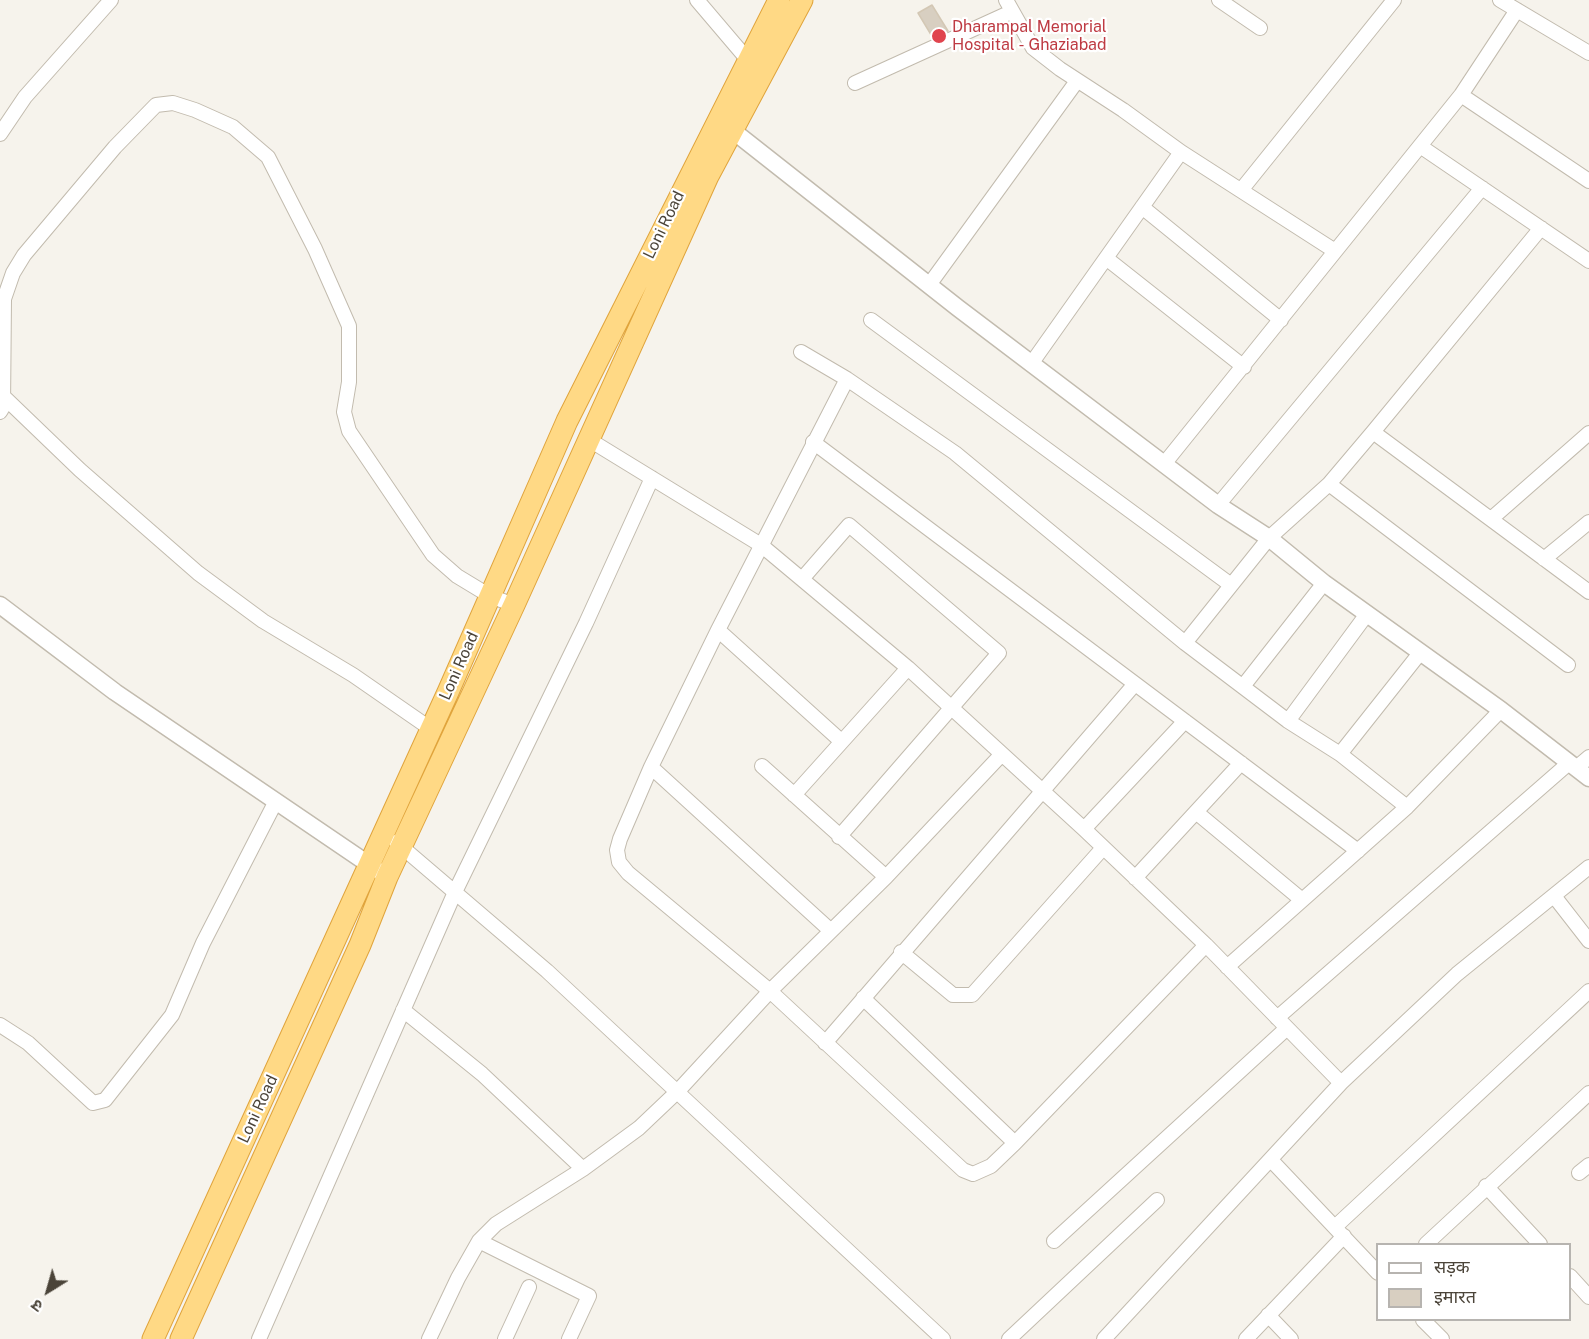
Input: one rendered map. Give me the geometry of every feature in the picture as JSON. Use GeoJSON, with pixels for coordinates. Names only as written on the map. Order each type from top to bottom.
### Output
{"type":"FeatureCollection","features":[{"type":"Feature","properties":{"kind":"highway","name":"Loni Road"},"geometry":{"type":"LineString","coordinates":[[153,1339],[431,729],[567,421],[779,0]]}},
{"type":"Feature","properties":{"kind":"highway","name":"Loni Road"},"geometry":{"type":"LineString","coordinates":[[184,1334],[360,945],[387,877],[514,605],[708,176],[801,0]]}},
{"type":"Feature","properties":{"kind":"highway"},"geometry":{"type":"LineString","coordinates":[[163,1317],[184,1334]]}},
{"type":"Feature","properties":{"kind":"street"},"geometry":{"type":"LineString","coordinates":[[0,134],[25,97],[111,0]]}},
{"type":"Feature","properties":{"kind":"street"},"geometry":{"type":"LineString","coordinates":[[697,0],[748,60]]}},
{"type":"Feature","properties":{"kind":"street"},"geometry":{"type":"LineString","coordinates":[[1242,189],[1394,0]]}},
{"type":"Feature","properties":{"kind":"street"},"geometry":{"type":"LineString","coordinates":[[1500,0],[1589,53]]}},
{"type":"Feature","properties":{"kind":"street"},"geometry":{"type":"LineString","coordinates":[[1223,1],[1260,28]]}},
{"type":"Feature","properties":{"kind":"street"},"geometry":{"type":"LineString","coordinates":[[855,83],[1009,6],[1033,48],[1181,152],[1242,189],[1335,251]]}},
{"type":"Feature","properties":{"kind":"street"},"geometry":{"type":"LineString","coordinates":[[1164,464],[1461,95],[1517,10]]}},
{"type":"Feature","properties":{"kind":"street"},"geometry":{"type":"LineString","coordinates":[[929,285],[1077,81]]}},
{"type":"Feature","properties":{"kind":"street"},"geometry":{"type":"LineString","coordinates":[[1461,95],[1589,181]]}},
{"type":"Feature","properties":{"kind":"street"},"geometry":{"type":"LineString","coordinates":[[0,412],[3,396],[4,299],[13,273],[24,255],[114,147],[156,105],[173,103],[195,110],[233,127],[259,148],[271,162],[345,314],[350,338],[350,356],[344,412],[349,430],[433,555],[457,576],[490,596],[514,605]]}},
{"type":"Feature","properties":{"kind":"street"},"geometry":{"type":"LineString","coordinates":[[732,130],[1031,364],[1218,506],[1269,538],[1324,583],[1501,710],[1578,769]]}},
{"type":"Feature","properties":{"kind":"street"},"geometry":{"type":"LineString","coordinates":[[1420,146],[1589,261]]}},
{"type":"Feature","properties":{"kind":"street"},"geometry":{"type":"LineString","coordinates":[[1031,364],[1181,152]]}},
{"type":"Feature","properties":{"kind":"street"},"geometry":{"type":"LineString","coordinates":[[1218,506],[1482,188]]}},
{"type":"Feature","properties":{"kind":"street"},"geometry":{"type":"LineString","coordinates":[[1142,207],[1281,320]]}},
{"type":"Feature","properties":{"kind":"street"},"geometry":{"type":"LineString","coordinates":[[1185,643],[1269,538],[1329,484],[1541,228]]}},
{"type":"Feature","properties":{"kind":"street"},"geometry":{"type":"LineString","coordinates":[[1106,258],[1244,367]]}},
{"type":"Feature","properties":{"kind":"street"},"geometry":{"type":"LineString","coordinates":[[871,320],[1231,585]]}},
{"type":"Feature","properties":{"kind":"street"},"geometry":{"type":"LineString","coordinates":[[801,352],[847,378],[955,453],[1185,643],[1244,685],[1288,721],[1340,754],[1407,807]]}},
{"type":"Feature","properties":{"kind":"street"},"geometry":{"type":"LineString","coordinates":[[847,378],[718,630],[651,767],[620,839],[617,850],[619,862],[628,873],[770,992],[963,1170],[973,1174],[983,1171],[1015,1143],[1206,945]]}},
{"type":"Feature","properties":{"kind":"street"},"geometry":{"type":"LineString","coordinates":[[3,396],[80,470],[198,573],[263,621],[353,675],[431,729]]}},
{"type":"Feature","properties":{"kind":"street"},"geometry":{"type":"LineString","coordinates":[[1373,432],[1589,592]]}},
{"type":"Feature","properties":{"kind":"street"},"geometry":{"type":"LineString","coordinates":[[1491,519],[1589,433]]}},
{"type":"Feature","properties":{"kind":"street"},"geometry":{"type":"LineString","coordinates":[[588,439],[761,545],[908,668],[1084,829],[1206,945],[1341,1083]]}},
{"type":"Feature","properties":{"kind":"street"},"geometry":{"type":"LineString","coordinates":[[813,442],[1358,851]]}},
{"type":"Feature","properties":{"kind":"street"},"geometry":{"type":"LineString","coordinates":[[259,1339],[455,892],[586,623],[652,478]]}},
{"type":"Feature","properties":{"kind":"street"},"geometry":{"type":"LineString","coordinates":[[1329,484],[1568,665]]}},
{"type":"Feature","properties":{"kind":"street"},"geometry":{"type":"LineString","coordinates":[[1544,559],[1589,522]]}},
{"type":"Feature","properties":{"kind":"street"},"geometry":{"type":"LineString","coordinates":[[802,579],[849,525],[999,653],[839,837]]}},
{"type":"Feature","properties":{"kind":"street"},"geometry":{"type":"LineString","coordinates":[[1244,685],[1324,583]]}},
{"type":"Feature","properties":{"kind":"street"},"geometry":{"type":"LineString","coordinates":[[0,605],[115,692],[387,877]]}},
{"type":"Feature","properties":{"kind":"street"},"geometry":{"type":"LineString","coordinates":[[1288,721],[1367,614]]}},
{"type":"Feature","properties":{"kind":"street"},"geometry":{"type":"LineString","coordinates":[[718,630],[841,741]]}},
{"type":"Feature","properties":{"kind":"street"},"geometry":{"type":"LineString","coordinates":[[1340,754],[1420,653]]}},
{"type":"Feature","properties":{"kind":"street"},"geometry":{"type":"LineString","coordinates":[[794,795],[908,668]]}},
{"type":"Feature","properties":{"kind":"street"},"geometry":{"type":"LineString","coordinates":[[825,1043],[901,952],[1134,685]]}},
{"type":"Feature","properties":{"kind":"street"},"geometry":{"type":"LineString","coordinates":[[1227,967],[1407,807],[1501,710]]}},
{"type":"Feature","properties":{"kind":"street"},"geometry":{"type":"LineString","coordinates":[[1084,829],[1185,721]]}},
{"type":"Feature","properties":{"kind":"street"},"geometry":{"type":"LineString","coordinates":[[429,1339],[458,1278],[479,1241],[496,1224],[622,1143],[678,1091],[770,992],[886,877],[1002,754]]}},
{"type":"Feature","properties":{"kind":"street"},"geometry":{"type":"LineString","coordinates":[[1277,1018],[1578,769],[1589,757]]}},
{"type":"Feature","properties":{"kind":"street"},"geometry":{"type":"LineString","coordinates":[[1135,878],[1241,763]]}},
{"type":"Feature","properties":{"kind":"street"},"geometry":{"type":"LineString","coordinates":[[762,766],[886,877]]}},
{"type":"Feature","properties":{"kind":"street"},"geometry":{"type":"LineString","coordinates":[[651,767],[831,931]]}},
{"type":"Feature","properties":{"kind":"street"},"geometry":{"type":"LineString","coordinates":[[0,1025],[36,1050],[93,1103],[105,1100],[132,1070],[172,1015],[203,943],[276,801]]}},
{"type":"Feature","properties":{"kind":"street"},"geometry":{"type":"LineString","coordinates":[[1196,812],[1302,900]]}},
{"type":"Feature","properties":{"kind":"street"},"geometry":{"type":"LineString","coordinates":[[384,832],[547,971],[943,1339]]}},
{"type":"Feature","properties":{"kind":"street"},"geometry":{"type":"LineString","coordinates":[[901,952],[953,995],[972,995],[1103,848]]}},
{"type":"Feature","properties":{"kind":"street"},"geometry":{"type":"LineString","coordinates":[[1104,1339],[1341,1083],[1456,974],[1589,867]]}},
{"type":"Feature","properties":{"kind":"street"},"geometry":{"type":"LineString","coordinates":[[1554,896],[1589,941]]}},
{"type":"Feature","properties":{"kind":"street"},"geometry":{"type":"LineString","coordinates":[[1246,1339],[1340,1231],[1589,991]]}},
{"type":"Feature","properties":{"kind":"street"},"geometry":{"type":"LineString","coordinates":[[863,998],[1015,1143]]}},
{"type":"Feature","properties":{"kind":"street"},"geometry":{"type":"LineString","coordinates":[[403,1010],[482,1074],[583,1169]]}},
{"type":"Feature","properties":{"kind":"street"},"geometry":{"type":"LineString","coordinates":[[1054,1241],[1287,1028]]}},
{"type":"Feature","properties":{"kind":"street"},"geometry":{"type":"LineString","coordinates":[[1428,1243],[1486,1186],[1589,1093]]}},
{"type":"Feature","properties":{"kind":"street"},"geometry":{"type":"LineString","coordinates":[[1271,1160],[1376,1272]]}},
{"type":"Feature","properties":{"kind":"street"},"geometry":{"type":"LineString","coordinates":[[1486,1186],[1538,1243]]}},
{"type":"Feature","properties":{"kind":"street"},"geometry":{"type":"LineString","coordinates":[[1009,1339],[1157,1200]]}},
{"type":"Feature","properties":{"kind":"street"},"geometry":{"type":"LineString","coordinates":[[479,1241],[589,1296],[569,1339]]}},
{"type":"Feature","properties":{"kind":"street"},"geometry":{"type":"LineString","coordinates":[[1571,1278],[1589,1298]]}},
{"type":"Feature","properties":{"kind":"street"},"geometry":{"type":"LineString","coordinates":[[505,1339],[529,1287]]}},
{"type":"Feature","properties":{"kind":"street"},"geometry":{"type":"LineString","coordinates":[[1268,1315],[1291,1339]]}},
{"type":"Feature","properties":{"kind":"street"},"geometry":{"type":"LineString","coordinates":[[1424,1321],[1442,1339]]}},
{"type":"Feature","properties":{"kind":"building"},"geometry":{"type":"Polygon","coordinates":[[[932,5],[948,31],[933,38],[918,13],[932,5]]]}},
{"type":"Feature","properties":{"kind":"place","name":"Dharampal Memorial Hospital - Ghaziabad"},"geometry":{"type":"Point","coordinates":[939,36]}}]}
